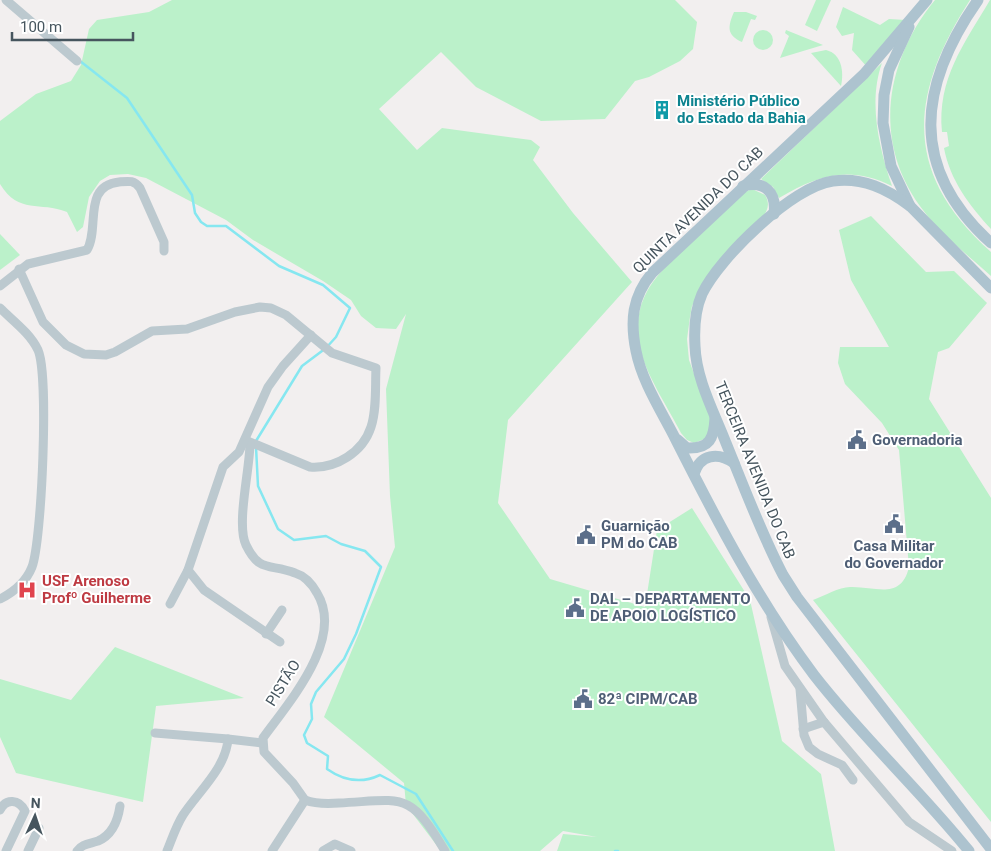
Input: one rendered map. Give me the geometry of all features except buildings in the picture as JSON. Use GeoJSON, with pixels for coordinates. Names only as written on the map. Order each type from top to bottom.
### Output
{"type":"FeatureCollection","features":[{"type":"Feature","properties":{"kind":"main road"},"geometry":{"type":"LineString","coordinates":[[978,0],[952,42],[935,82],[931,106],[931,126],[938,170],[944,184],[958,208],[973,227],[991,243]]}},
{"type":"Feature","properties":{"kind":"main road"},"geometry":{"type":"LineString","coordinates":[[924,4],[889,70],[883,110],[885,138],[891,166],[910,206],[991,288]]}},
{"type":"Feature","properties":{"kind":"main road","name":"QUINTA AVENIDA DO CAB"},"geometry":{"type":"LineString","coordinates":[[675,437],[642,372],[636,353],[632,314],[639,289],[652,273],[742,186],[864,74],[924,4]]}},
{"type":"Feature","properties":{"kind":"main road","name":"TERCEIRA AVENIDA DO CAB"},"geometry":{"type":"LineString","coordinates":[[910,206],[893,194],[870,184],[833,181],[806,190],[774,214],[722,264],[709,282],[698,305],[695,348],[702,382],[715,416],[776,563],[788,584],[991,849]]}},
{"type":"Feature","properties":{"kind":"main road"},"geometry":{"type":"LineString","coordinates":[[742,186],[760,184],[769,189],[774,197],[774,214]]}},
{"type":"Feature","properties":{"kind":"main road"},"geometry":{"type":"LineString","coordinates":[[675,437],[688,448],[700,447],[713,438],[715,416]]}},
{"type":"Feature","properties":{"kind":"main road"},"geometry":{"type":"LineString","coordinates":[[675,437],[725,536],[784,632],[841,708],[969,851]]}},
{"type":"Feature","properties":{"kind":"main road"},"geometry":{"type":"LineString","coordinates":[[694,474],[699,463],[711,456],[723,457],[734,463]]}},
{"type":"Feature","properties":{"kind":"street"},"geometry":{"type":"LineString","coordinates":[[6,0],[77,61]]}},
{"type":"Feature","properties":{"kind":"street"},"geometry":{"type":"LineString","coordinates":[[0,286],[19,269],[44,260],[87,250],[97,194],[104,186],[113,182],[136,182],[164,242],[164,251]]}},
{"type":"Feature","properties":{"kind":"street"},"geometry":{"type":"LineString","coordinates":[[19,269],[43,322],[66,345],[84,354],[106,355],[115,352],[152,331],[187,329],[235,312],[260,307],[271,308],[286,314],[338,356],[372,365],[376,368],[371,427],[349,456],[331,466],[310,467],[248,442]]}},
{"type":"Feature","properties":{"kind":"street"},"geometry":{"type":"LineString","coordinates":[[0,308],[22,328],[38,351],[43,373],[36,553],[24,580],[15,590],[0,599]]}},
{"type":"Feature","properties":{"kind":"street"},"geometry":{"type":"LineString","coordinates":[[170,604],[188,570],[223,467],[248,442],[268,387],[283,366],[311,335]]}},
{"type":"Feature","properties":{"kind":"street","name":"PISTÃO"},"geometry":{"type":"LineString","coordinates":[[248,442],[242,523],[245,544],[256,562],[262,566],[296,573],[306,579],[320,598],[326,622],[322,642],[317,654],[297,691],[263,738],[262,743]]}},
{"type":"Feature","properties":{"kind":"street"},"geometry":{"type":"LineString","coordinates":[[188,570],[204,590],[280,642]]}},
{"type":"Feature","properties":{"kind":"street"},"geometry":{"type":"LineString","coordinates":[[768,607],[786,666],[824,722],[909,822],[952,851]]}},
{"type":"Feature","properties":{"kind":"street"},"geometry":{"type":"LineString","coordinates":[[266,634],[282,610]]}},
{"type":"Feature","properties":{"kind":"street"},"geometry":{"type":"LineString","coordinates":[[800,688],[803,729],[809,747],[818,754],[842,765],[854,780]]}},
{"type":"Feature","properties":{"kind":"street"},"geometry":{"type":"LineString","coordinates":[[803,729],[824,722]]}},
{"type":"Feature","properties":{"kind":"street"},"geometry":{"type":"LineString","coordinates":[[155,732],[262,743],[264,752],[293,783],[305,800],[327,804],[388,799],[399,802],[420,813],[445,851]]}},
{"type":"Feature","properties":{"kind":"street"},"geometry":{"type":"LineString","coordinates":[[167,851],[181,818],[200,795],[219,763],[228,739]]}},
{"type":"Feature","properties":{"kind":"street"},"geometry":{"type":"LineString","coordinates":[[272,851],[305,800]]}},
{"type":"Feature","properties":{"kind":"street"},"geometry":{"type":"LineString","coordinates":[[0,810],[5,803],[12,801],[21,805],[25,811],[6,851]]}},
{"type":"Feature","properties":{"kind":"street"},"geometry":{"type":"LineString","coordinates":[[77,851],[84,845],[97,841],[108,834],[116,821],[120,806]]}},
{"type":"Feature","properties":{"kind":"street"},"geometry":{"type":"LineString","coordinates":[[28,851],[39,828]]}},
{"type":"Feature","properties":{"kind":"street"},"geometry":{"type":"LineString","coordinates":[[323,851],[335,844],[351,851]]}},
{"type":"Feature","properties":{"kind":"green space"},"geometry":{"type":"Polygon","coordinates":[[[172,0],[675,0],[697,22],[693,49],[680,61],[649,77],[635,81],[605,119],[541,121],[476,87],[441,52],[379,109],[417,150],[442,128],[531,140],[540,147],[533,160],[573,213],[632,282],[508,420],[498,503],[550,579],[645,607],[657,530],[692,508],[750,600],[782,741],[821,774],[835,851],[557,851],[563,834],[597,837],[563,831],[540,851],[441,851],[406,805],[404,783],[324,717],[395,547],[390,496],[386,389],[406,314],[396,329],[376,328],[361,316],[351,300],[323,281],[253,240],[226,220],[146,178],[128,174],[110,175],[100,181],[89,197],[83,227],[77,232],[67,212],[22,204],[7,194],[0,184],[0,121],[36,94],[71,81],[81,65],[89,29],[97,20],[149,12],[172,0]]]}},
{"type":"Feature","properties":{"kind":"green space"},"geometry":{"type":"Polygon","coordinates":[[[816,0],[831,0],[817,31],[805,25],[816,0]]]}},
{"type":"Feature","properties":{"kind":"green space"},"geometry":{"type":"Polygon","coordinates":[[[935,0],[970,0],[950,35],[935,68],[926,101],[924,132],[929,163],[942,193],[962,222],[991,252],[991,276],[930,219],[907,185],[896,158],[891,131],[891,104],[895,76],[904,50],[918,24],[935,0]]]}},
{"type":"Feature","properties":{"kind":"green space"},"geometry":{"type":"Polygon","coordinates":[[[990,0],[991,229],[975,211],[956,181],[944,148],[949,146],[947,132],[942,132],[944,95],[948,79],[962,47],[990,0]]]}},
{"type":"Feature","properties":{"kind":"green space"},"geometry":{"type":"Polygon","coordinates":[[[843,7],[880,25],[889,19],[906,20],[868,68],[852,50],[854,33],[842,36],[836,27],[843,7]]]}},
{"type":"Feature","properties":{"kind":"green space"},"geometry":{"type":"Polygon","coordinates":[[[734,12],[746,12],[757,16],[755,20],[751,19],[742,42],[733,36],[730,30],[730,22],[734,12]]]}},
{"type":"Feature","properties":{"kind":"green space"},"geometry":{"type":"Polygon","coordinates":[[[759,30],[767,30],[773,36],[773,44],[767,50],[759,50],[753,44],[753,36],[759,30]]]}},
{"type":"Feature","properties":{"kind":"green space"},"geometry":{"type":"Polygon","coordinates":[[[786,30],[823,45],[780,58],[789,36],[785,33],[786,30]]]}},
{"type":"Feature","properties":{"kind":"green space"},"geometry":{"type":"Polygon","coordinates":[[[826,50],[836,55],[839,59],[842,70],[841,86],[811,53],[826,50]]]}},
{"type":"Feature","properties":{"kind":"green space"},"geometry":{"type":"Polygon","coordinates":[[[882,63],[876,93],[877,125],[879,141],[892,186],[862,176],[834,176],[807,183],[779,198],[773,187],[761,179],[882,63]]]}},
{"type":"Feature","properties":{"kind":"green space"},"geometry":{"type":"Polygon","coordinates":[[[752,189],[765,195],[768,208],[765,214],[713,268],[692,306],[687,339],[689,360],[711,420],[707,438],[694,443],[687,440],[681,433],[646,368],[640,347],[639,313],[643,299],[650,286],[669,263],[745,192],[752,189]]]}},
{"type":"Feature","properties":{"kind":"green space"},"geometry":{"type":"Polygon","coordinates":[[[871,216],[926,272],[954,271],[987,303],[949,348],[938,352],[929,399],[991,498],[991,822],[813,600],[846,587],[893,588],[905,578],[909,567],[899,450],[882,423],[845,384],[838,363],[840,347],[889,347],[851,280],[839,230],[871,216]]]}},
{"type":"Feature","properties":{"kind":"green space"},"geometry":{"type":"Polygon","coordinates":[[[0,234],[20,255],[0,270],[0,234]]]}},
{"type":"Feature","properties":{"kind":"green space"},"geometry":{"type":"Polygon","coordinates":[[[115,647],[244,698],[156,706],[143,802],[16,773],[0,737],[0,679],[71,700],[115,647]]]}},
{"type":"Feature","properties":{"kind":"waterway"},"geometry":{"type":"LineString","coordinates":[[80,61],[127,98],[192,195],[195,213],[201,222],[207,226],[226,226],[279,266],[323,285],[350,308],[336,337],[326,348],[302,366],[256,441]]}},
{"type":"Feature","properties":{"kind":"waterway"},"geometry":{"type":"LineString","coordinates":[[256,447],[258,486],[278,529],[294,540],[326,536],[341,544],[365,551],[381,567],[356,634],[344,659],[316,692],[311,704],[312,719],[304,735],[307,743],[328,756],[327,769],[333,773],[353,780],[366,780],[380,775],[416,794],[453,851]]}},
{"type":"Feature","properties":{"kind":"place","name":"Ministério Público do Estado da Bahia"},"geometry":{"type":"Point","coordinates":[662,110]}},
{"type":"Feature","properties":{"kind":"place","name":"Governadoria"},"geometry":{"type":"Point","coordinates":[857,440]}},
{"type":"Feature","properties":{"kind":"place","name":"Casa Militar do Governador"},"geometry":{"type":"Point","coordinates":[894,524]}},
{"type":"Feature","properties":{"kind":"place","name":"Guarnição PM do CAB"},"geometry":{"type":"Point","coordinates":[586,535]}},
{"type":"Feature","properties":{"kind":"place","name":"USF Arenoso Profº Guilherme"},"geometry":{"type":"Point","coordinates":[27,590]}},
{"type":"Feature","properties":{"kind":"place","name":"DAL – DEPARTAMENTO DE APOIO LOGÍSTICO"},"geometry":{"type":"Point","coordinates":[575,608]}},
{"type":"Feature","properties":{"kind":"place","name":"82ª CIPM/CAB"},"geometry":{"type":"Point","coordinates":[583,699]}}]}
